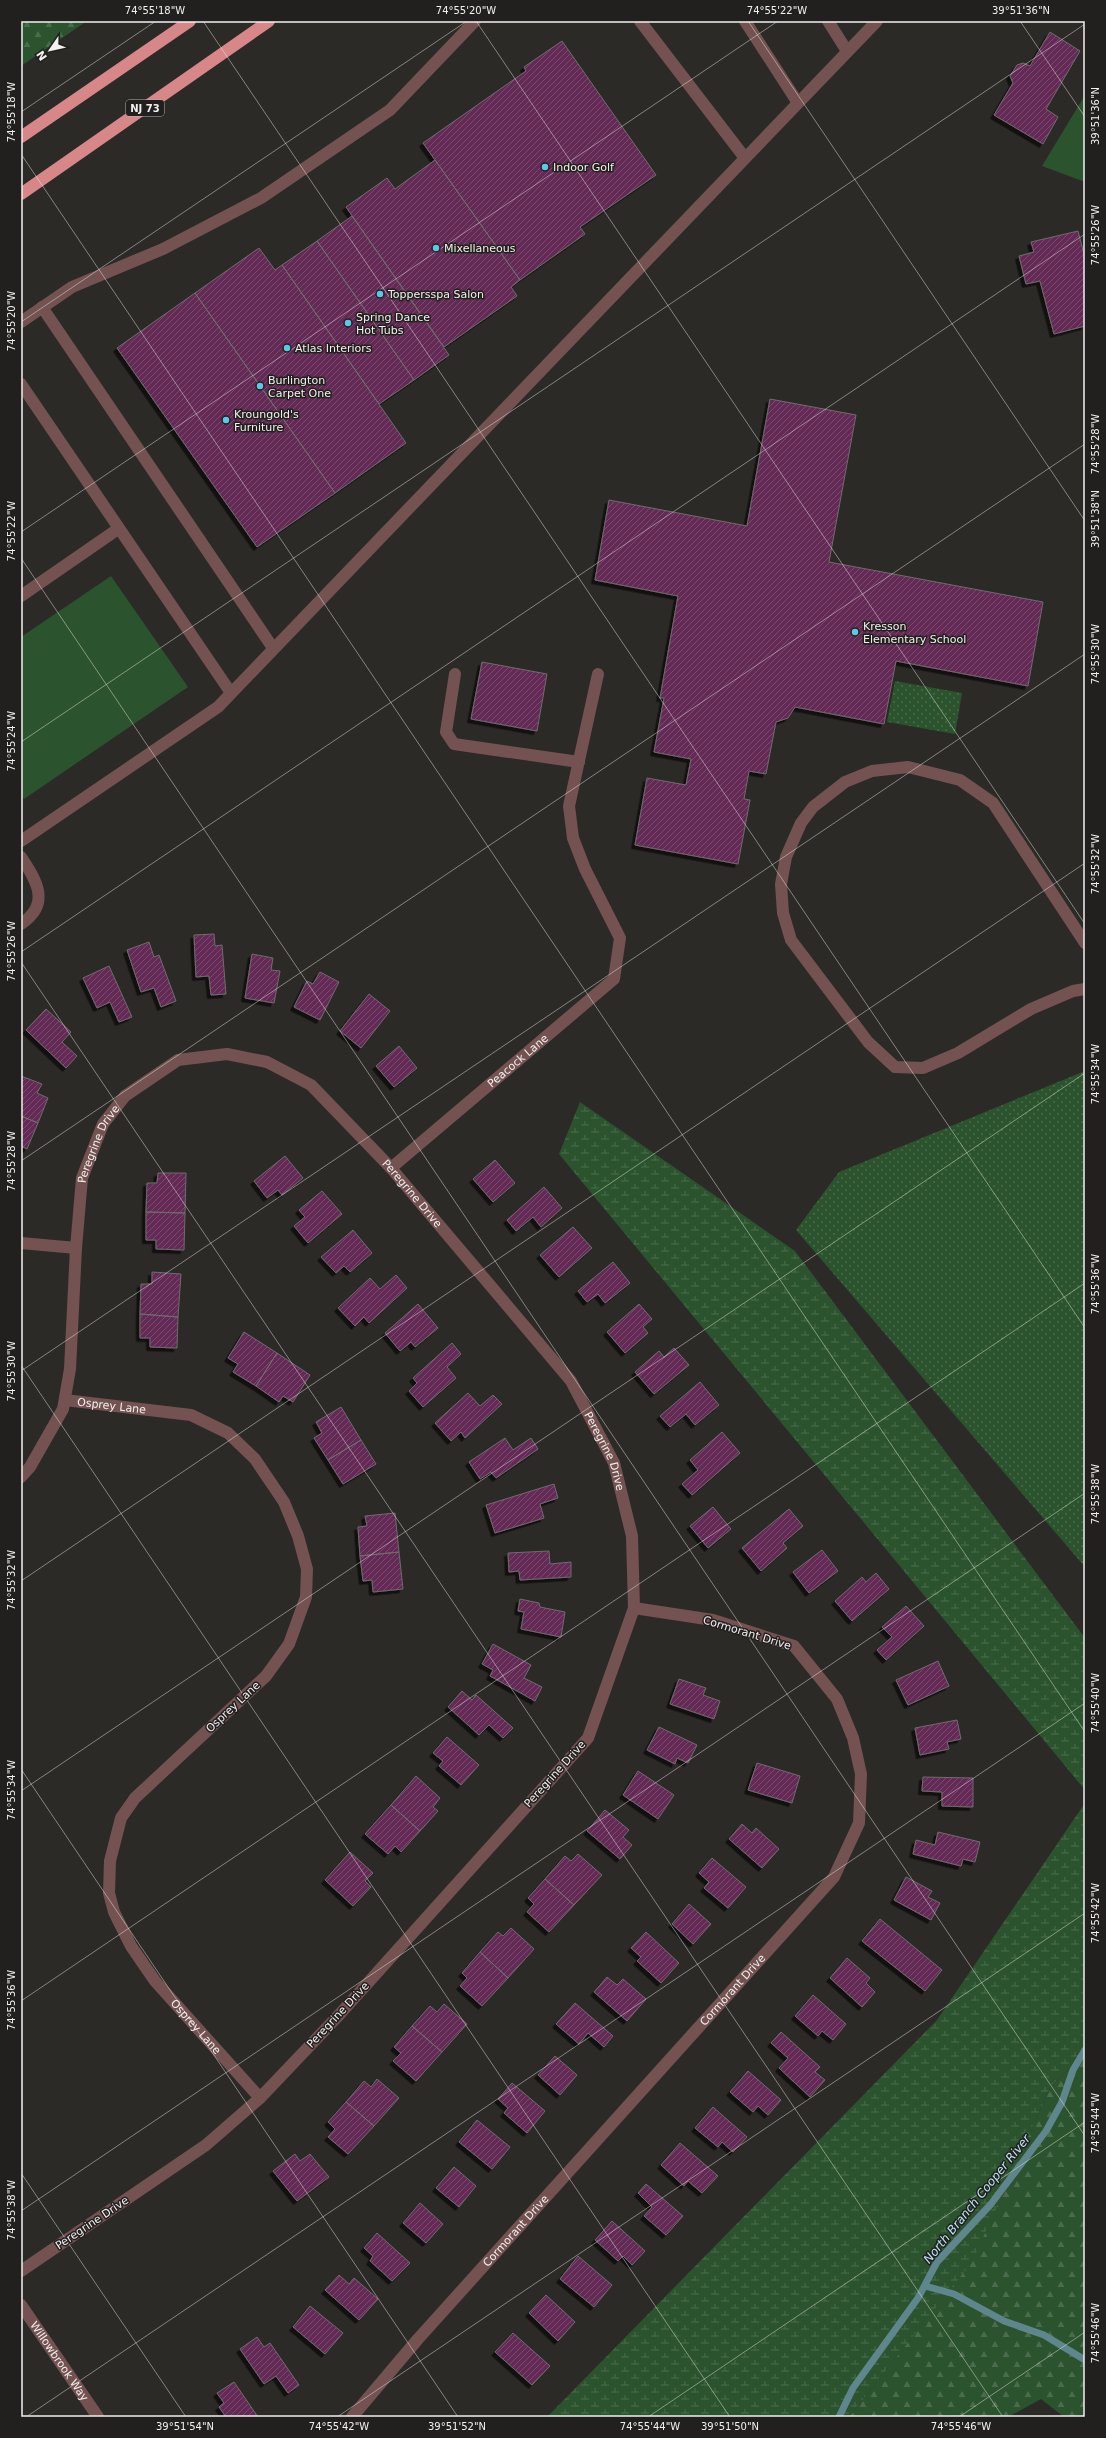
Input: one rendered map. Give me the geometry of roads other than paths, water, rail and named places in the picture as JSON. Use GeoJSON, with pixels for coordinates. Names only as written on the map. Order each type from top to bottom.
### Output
{"type":"FeatureCollection","features":[{"type":"Feature","properties":{"kind":"highway"},"geometry":{"type":"LineString","coordinates":[[21,137],[190,21]]}},
{"type":"Feature","properties":{"kind":"highway","name":"NJ 73"},"geometry":{"type":"LineString","coordinates":[[21,194],[269,21]]}},
{"type":"Feature","properties":{"kind":"street"},"geometry":{"type":"LineString","coordinates":[[21,322],[72,287],[163,249],[261,198],[390,110],[475,21]]}},
{"type":"Feature","properties":{"kind":"street"},"geometry":{"type":"LineString","coordinates":[[640,21],[745,158]]}},
{"type":"Feature","properties":{"kind":"street"},"geometry":{"type":"LineString","coordinates":[[745,21],[798,103]]}},
{"type":"Feature","properties":{"kind":"street"},"geometry":{"type":"LineString","coordinates":[[828,21],[847,51]]}},
{"type":"Feature","properties":{"kind":"street"},"geometry":{"type":"LineString","coordinates":[[21,841],[218,707],[876,21]]}},
{"type":"Feature","properties":{"kind":"street"},"geometry":{"type":"LineString","coordinates":[[42,307],[273,648]]}},
{"type":"Feature","properties":{"kind":"street"},"geometry":{"type":"LineString","coordinates":[[21,384],[118,530],[231,693]]}},
{"type":"Feature","properties":{"kind":"street"},"geometry":{"type":"LineString","coordinates":[[21,596],[118,530]]}},
{"type":"Feature","properties":{"kind":"street"},"geometry":{"type":"LineString","coordinates":[[455,674],[446,732],[454,744],[579,762],[598,674]]}},
{"type":"Feature","properties":{"kind":"street","name":"Peacock Lane"},"geometry":{"type":"LineString","coordinates":[[391,1168],[614,979],[620,938],[585,869],[573,838],[569,806],[579,762]]}},
{"type":"Feature","properties":{"kind":"street"},"geometry":{"type":"LineString","coordinates":[[1085,943],[993,803],[960,780],[908,767],[872,771],[845,782],[813,807],[801,823],[786,857],[781,884],[783,913],[791,940],[868,1042],[895,1067],[923,1068],[958,1053],[1031,1009],[1073,991],[1085,989]]}},
{"type":"Feature","properties":{"kind":"street"},"geometry":{"type":"LineString","coordinates":[[21,857],[36,879],[39,892],[38,904],[33,916],[21,924]]}},
{"type":"Feature","properties":{"kind":"street","name":"Peregrine Drive"},"geometry":{"type":"LineString","coordinates":[[21,1477],[30,1467],[63,1409],[70,1369],[76,1248],[82,1178],[103,1124],[125,1096],[178,1060],[227,1054],[267,1062],[311,1085],[391,1168],[571,1382],[614,1463],[632,1536],[634,1608],[588,1738],[339,2015],[260,2098],[206,2146],[21,2271]]}},
{"type":"Feature","properties":{"kind":"street"},"geometry":{"type":"LineString","coordinates":[[21,1243],[76,1248]]}},
{"type":"Feature","properties":{"kind":"street","name":"Osprey Lane"},"geometry":{"type":"LineString","coordinates":[[65,1400],[191,1415],[228,1433],[255,1459],[284,1502],[307,1569],[306,1597],[288,1644],[266,1676],[135,1798],[121,1818],[110,1861],[109,1893],[112,1906],[131,1946],[155,1981],[260,2098]]}},
{"type":"Feature","properties":{"kind":"street","name":"Cormorant Drive"},"geometry":{"type":"LineString","coordinates":[[352,2417],[418,2339],[834,1877],[859,1823],[861,1774],[853,1738],[837,1699],[794,1646],[713,1620],[634,1608]]}},
{"type":"Feature","properties":{"kind":"street","name":"Willowbrook Way"},"geometry":{"type":"LineString","coordinates":[[21,2305],[98,2417]]}},
{"type":"Feature","properties":{"kind":"waterway","name":"North Branch Cooper River"},"geometry":{"type":"LineString","coordinates":[[839,2417],[853,2388],[918,2298],[937,2262],[991,2204],[1046,2131],[1062,2102],[1073,2070],[1085,2050]]}},
{"type":"Feature","properties":{"kind":"waterway"},"geometry":{"type":"LineString","coordinates":[[925,2286],[954,2294],[1004,2321],[1044,2335],[1085,2360]]}},
{"type":"Feature","properties":{"kind":"place","name":"Indoor Golf"},"geometry":{"type":"Point","coordinates":[545,167]}},
{"type":"Feature","properties":{"kind":"place","name":"Mixellaneous"},"geometry":{"type":"Point","coordinates":[436,248]}},
{"type":"Feature","properties":{"kind":"place","name":"Toppersspa Salon"},"geometry":{"type":"Point","coordinates":[380,294]}},
{"type":"Feature","properties":{"kind":"place","name":"Spring Dance Hot Tubs"},"geometry":{"type":"Point","coordinates":[348,323]}},
{"type":"Feature","properties":{"kind":"place","name":"Atlas Interiors"},"geometry":{"type":"Point","coordinates":[287,348]}},
{"type":"Feature","properties":{"kind":"place","name":"Burlington Carpet One"},"geometry":{"type":"Point","coordinates":[260,386]}},
{"type":"Feature","properties":{"kind":"place","name":"Kroungold's Furniture"},"geometry":{"type":"Point","coordinates":[226,420]}},
{"type":"Feature","properties":{"kind":"place","name":"Kresson Elementary School"},"geometry":{"type":"Point","coordinates":[855,632]}}]}
